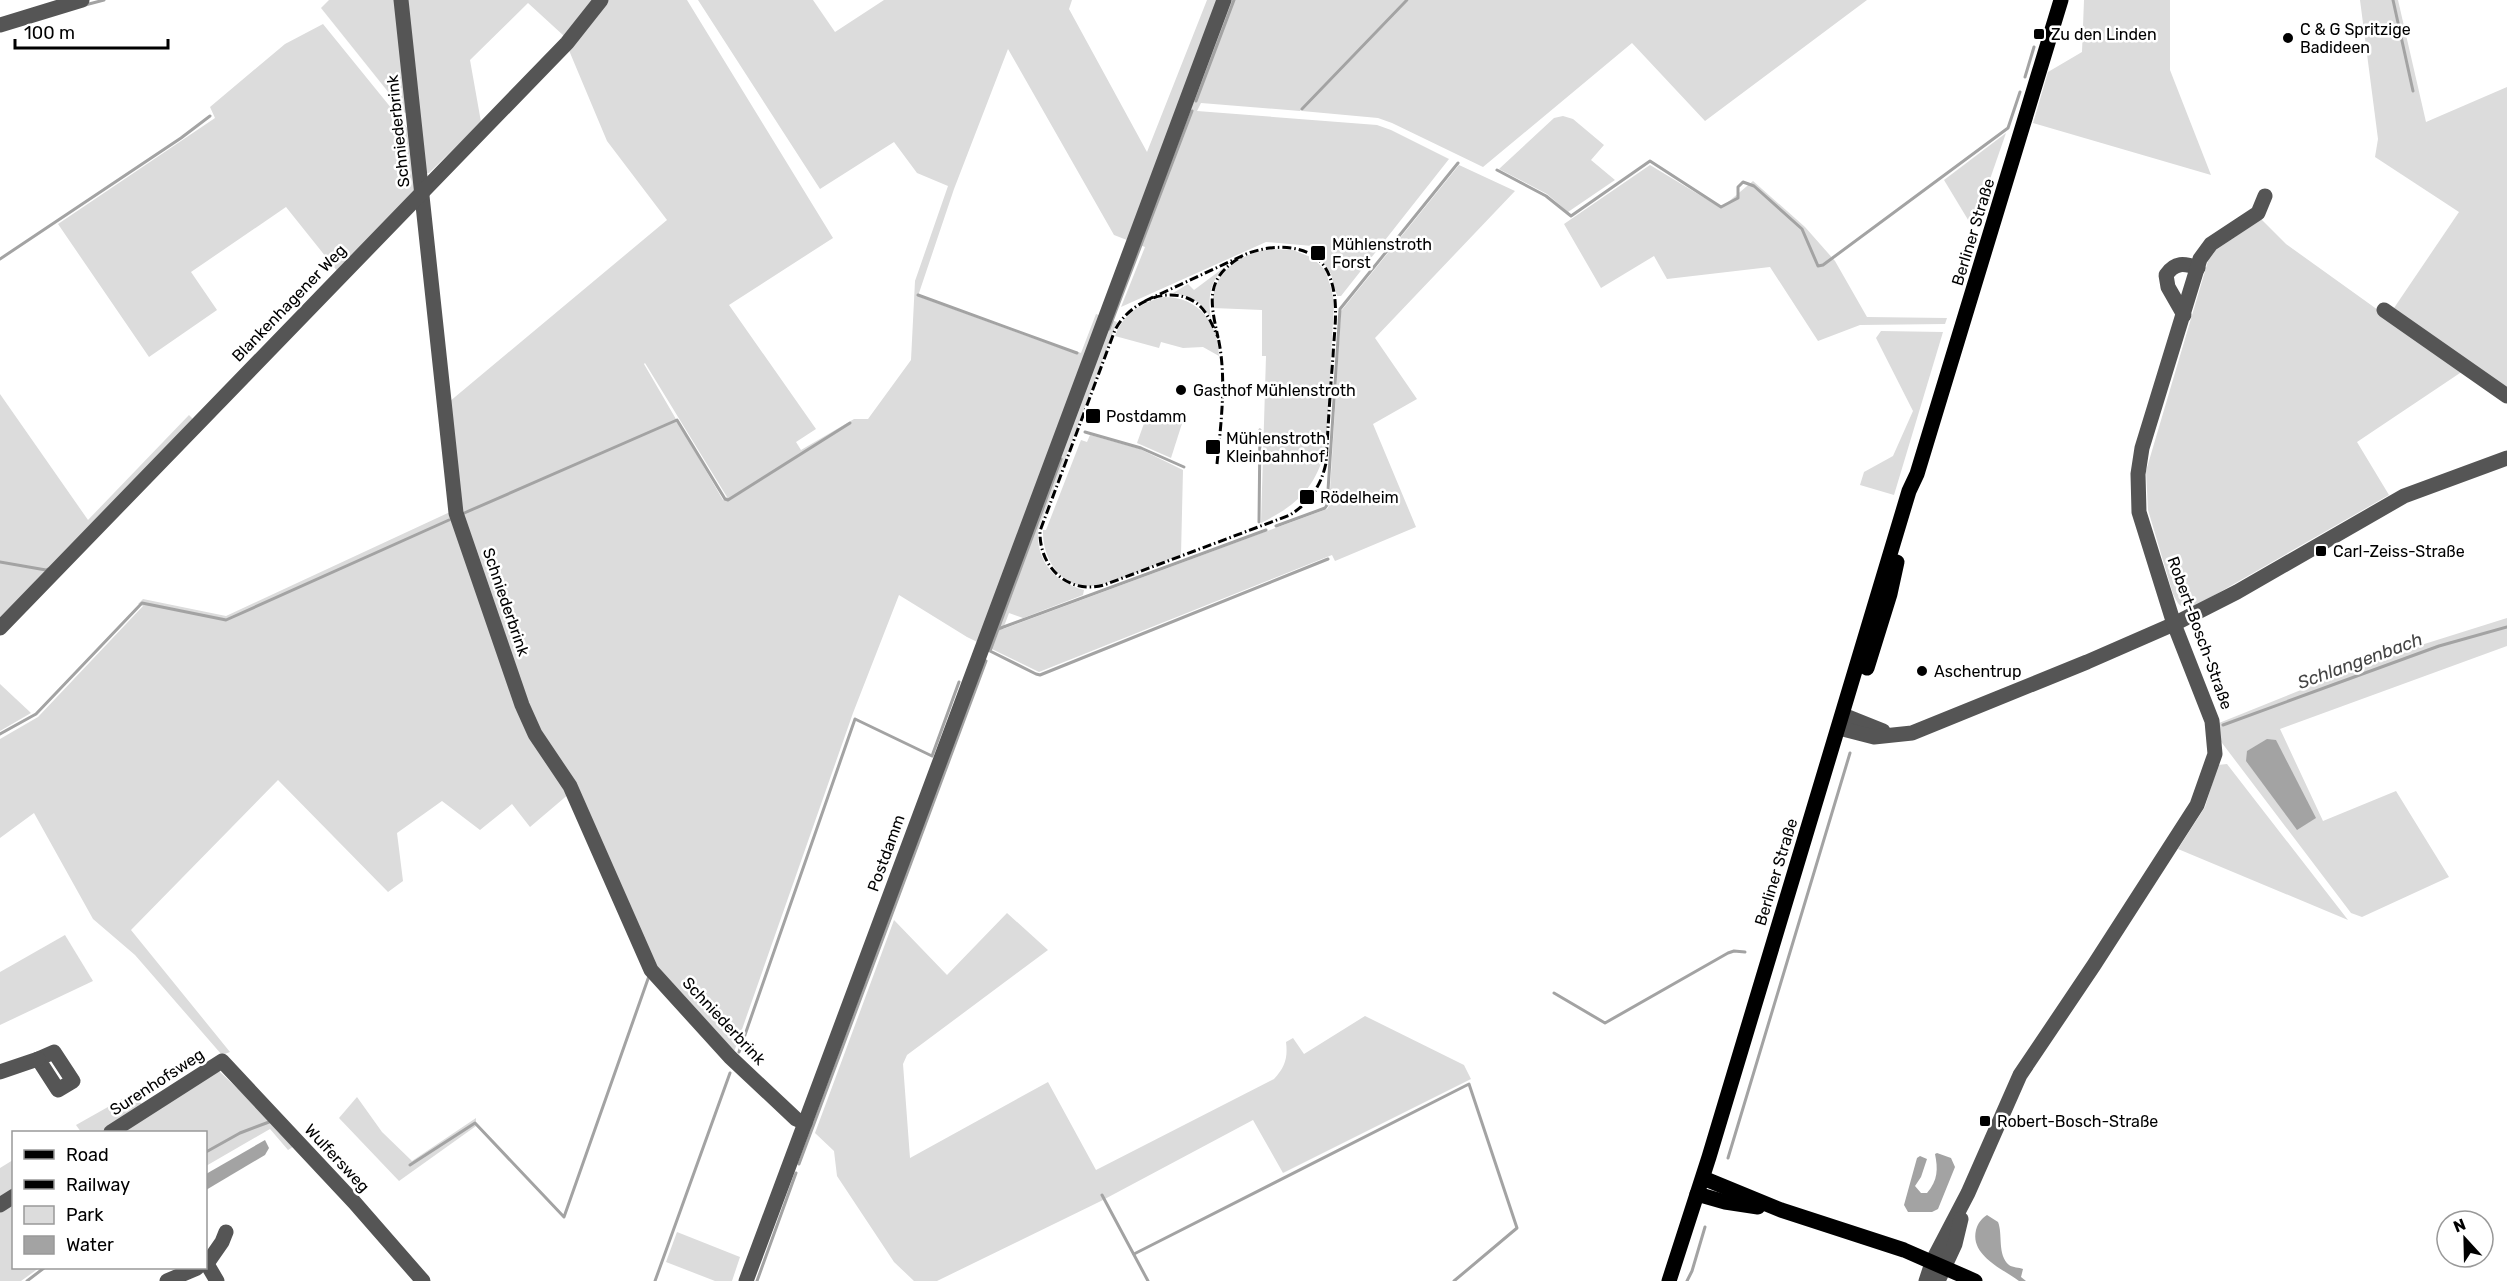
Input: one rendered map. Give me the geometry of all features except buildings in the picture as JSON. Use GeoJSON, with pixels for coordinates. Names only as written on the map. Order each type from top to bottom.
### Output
{"type":"FeatureCollection","features":[{"type":"Feature","properties":{"kind":"main road","name":"Berliner Straße"},"geometry":{"type":"LineString","coordinates":[[1677,1281],[1701,1195],[1845,723],[1909,491],[1917,474],[2061,0]]}},
{"type":"Feature","properties":{"kind":"main road"},"geometry":{"type":"LineString","coordinates":[[1706,1179],[1781,1210],[1939,1263],[1975,1281]]}},
{"type":"Feature","properties":{"kind":"main road","name":"Berliner Straße"},"geometry":{"type":"LineString","coordinates":[[1669,1281],[1701,1195]]}},
{"type":"Feature","properties":{"kind":"main road"},"geometry":{"type":"LineString","coordinates":[[1701,1195],[1725,1202],[1781,1210]]}},
{"type":"Feature","properties":{"kind":"street"},"geometry":{"type":"LineString","coordinates":[[0,25],[82,0]]}},
{"type":"Feature","properties":{"kind":"street","name":"Schniederbrink"},"geometry":{"type":"LineString","coordinates":[[401,0],[456,513],[522,705],[535,734],[570,786],[651,970],[730,1057],[796,1119],[805,1123]]}},
{"type":"Feature","properties":{"kind":"street","name":"Blankenhagener Weg"},"geometry":{"type":"LineString","coordinates":[[0,628],[567,43],[601,0]]}},
{"type":"Feature","properties":{"kind":"street","name":"Postdamm"},"geometry":{"type":"LineString","coordinates":[[746,1281],[1224,0]]}},
{"type":"Feature","properties":{"kind":"street","name":"Robert-Bosch-Straße"},"geometry":{"type":"LineString","coordinates":[[1939,1263],[2020,1075],[2197,805],[2208,780],[2215,754],[2212,721],[2174,624],[2139,512],[2138,474],[2142,448],[2200,259],[2211,244],[2258,213],[2265,196]]}},
{"type":"Feature","properties":{"kind":"street"},"geometry":{"type":"LineString","coordinates":[[2184,315],[2168,287],[2166,274],[2171,268],[2182,263],[2198,268]]}},
{"type":"Feature","properties":{"kind":"street"},"geometry":{"type":"LineString","coordinates":[[2384,310],[2507,396]]}},
{"type":"Feature","properties":{"kind":"street"},"geometry":{"type":"LineString","coordinates":[[1845,723],[1898,735],[1931,725],[2174,624],[2237,592],[2404,496],[2507,458]]}},
{"type":"Feature","properties":{"kind":"street"},"geometry":{"type":"LineString","coordinates":[[0,1072],[38,1059]]}},
{"type":"Feature","properties":{"kind":"street","name":"Surenhofsweg"},"geometry":{"type":"LineString","coordinates":[[113,1131],[222,1061]]}},
{"type":"Feature","properties":{"kind":"street","name":"Wulfersweg"},"geometry":{"type":"LineString","coordinates":[[222,1061],[339,1186],[423,1281]]}},
{"type":"Feature","properties":{"kind":"street"},"geometry":{"type":"LineString","coordinates":[[207,1260],[226,1232]]}},
{"type":"Feature","properties":{"kind":"street"},"geometry":{"type":"LineString","coordinates":[[1926,1281],[1939,1263]]}},
{"type":"Feature","properties":{"kind":"street"},"geometry":{"type":"LineString","coordinates":[[1938,1281],[1939,1263]]}},
{"type":"Feature","properties":{"kind":"street"},"geometry":{"type":"LineString","coordinates":[[167,1281],[196,1269]]}},
{"type":"Feature","properties":{"kind":"street"},"geometry":{"type":"LineString","coordinates":[[206,1269],[217,1281]]}},
{"type":"Feature","properties":{"kind":"green space"},"geometry":{"type":"Polygon","coordinates":[[[329,0],[396,0],[410,112],[405,113],[321,8],[329,0]]]}},
{"type":"Feature","properties":{"kind":"green space"},"geometry":{"type":"Polygon","coordinates":[[[407,0],[594,0],[564,36],[528,3],[470,60],[481,122],[429,173],[425,173],[407,0]]]}},
{"type":"Feature","properties":{"kind":"green space"},"geometry":{"type":"Polygon","coordinates":[[[606,0],[687,0],[833,238],[729,305],[816,429],[796,442],[801,450],[854,419],[868,419],[911,360],[915,281],[948,186],[917,173],[894,142],[820,189],[698,0],[813,0],[835,32],[884,0],[1072,0],[1069,9],[1147,152],[1207,0],[1406,0],[1300,111],[1201,103],[1197,111],[1377,125],[1449,159],[1341,296],[1337,296],[1331,274],[1322,260],[1326,253],[1313,249],[1312,246],[1266,242],[1121,307],[1145,247],[1114,235],[1008,49],[954,189],[919,293],[920,297],[1074,353],[1075,351],[1081,353],[1096,314],[1117,322],[1038,530],[1040,552],[1049,569],[1064,582],[1084,590],[1083,595],[1023,618],[1009,613],[1003,629],[1327,509],[1341,311],[1459,165],[1515,191],[1375,338],[1417,399],[1373,424],[1416,527],[1335,561],[1332,555],[1039,672],[967,637],[899,595],[853,713],[733,1055],[654,969],[527,703],[462,520],[449,402],[667,220],[607,141],[568,48],[606,0]],[[645,363],[723,500],[727,497],[645,363]]]}},
{"type":"Feature","properties":{"kind":"green space"},"geometry":{"type":"Polygon","coordinates":[[[1409,0],[1867,0],[1705,121],[1632,43],[1483,167],[1378,118],[1302,111],[1409,0]]]}},
{"type":"Feature","properties":{"kind":"green space"},"geometry":{"type":"Polygon","coordinates":[[[2084,0],[2170,0],[2170,70],[2211,175],[2033,123],[2048,72],[2082,52],[2084,0]]]}},
{"type":"Feature","properties":{"kind":"green space"},"geometry":{"type":"Polygon","coordinates":[[[2360,0],[2398,0],[2426,122],[2507,87],[2507,391],[2394,308],[2459,212],[2375,157],[2378,139],[2360,0]]]}},
{"type":"Feature","properties":{"kind":"green space"},"geometry":{"type":"Polygon","coordinates":[[[323,24],[409,130],[417,191],[338,272],[286,207],[191,272],[217,310],[149,357],[58,224],[215,118],[210,107],[285,44],[323,24]]]}},
{"type":"Feature","properties":{"kind":"green space"},"geometry":{"type":"Polygon","coordinates":[[[1563,116],[1573,119],[1604,145],[1591,160],[1615,180],[1568,212],[1547,194],[1499,169],[1554,118],[1563,116]]]}},
{"type":"Feature","properties":{"kind":"green space"},"geometry":{"type":"Polygon","coordinates":[[[2006,133],[1973,228],[1944,180],[2006,133]]]}},
{"type":"Feature","properties":{"kind":"green space"},"geometry":{"type":"Polygon","coordinates":[[[1650,165],[1721,208],[1753,181],[1805,227],[1835,261],[1867,317],[1947,318],[1945,324],[1860,325],[1818,341],[1770,267],[1667,279],[1654,256],[1601,288],[1564,224],[1650,165]]]}},
{"type":"Feature","properties":{"kind":"green space"},"geometry":{"type":"Polygon","coordinates":[[[2261,219],[2286,244],[2463,371],[2357,442],[2389,495],[2192,608],[2185,608],[2178,603],[2173,594],[2148,510],[2146,471],[2208,261],[2216,250],[2261,219]]]}},
{"type":"Feature","properties":{"kind":"green space"},"geometry":{"type":"Polygon","coordinates":[[[1269,249],[1293,250],[1313,258],[1325,270],[1334,304],[1326,447],[1322,461],[1317,474],[1303,494],[1285,509],[1261,523],[1266,356],[1262,356],[1262,310],[1213,308],[1213,296],[1221,276],[1237,261],[1269,249]]]}},
{"type":"Feature","properties":{"kind":"green space"},"geometry":{"type":"Polygon","coordinates":[[[1226,266],[1216,278],[1211,290],[1211,319],[1204,308],[1195,301],[1173,293],[1188,284],[1194,290],[1226,266]]]}},
{"type":"Feature","properties":{"kind":"green space"},"geometry":{"type":"Polygon","coordinates":[[[1164,297],[1187,302],[1204,314],[1215,333],[1219,356],[1203,347],[1183,348],[1161,342],[1159,348],[1115,336],[1123,321],[1134,310],[1164,297]]]}},
{"type":"Feature","properties":{"kind":"green space"},"geometry":{"type":"Polygon","coordinates":[[[1881,331],[1943,332],[1894,495],[1860,485],[1864,472],[1893,456],[1913,411],[1876,338],[1881,331]]]}},
{"type":"Feature","properties":{"kind":"green space"},"geometry":{"type":"Polygon","coordinates":[[[0,394],[88,520],[189,415],[195,421],[0,620],[0,394]]]}},
{"type":"Feature","properties":{"kind":"green space"},"geometry":{"type":"Polygon","coordinates":[[[1186,411],[1171,458],[1137,443],[1147,415],[1186,411]]]}},
{"type":"Feature","properties":{"kind":"green space"},"geometry":{"type":"Polygon","coordinates":[[[1090,435],[1140,449],[1183,470],[1181,555],[1124,577],[1092,586],[1081,586],[1062,577],[1055,569],[1046,551],[1043,530],[1046,530],[1081,440],[1087,442],[1090,435]]]}},
{"type":"Feature","properties":{"kind":"green space"},"geometry":{"type":"Polygon","coordinates":[[[450,512],[518,705],[570,793],[530,827],[512,804],[480,830],[442,801],[397,833],[403,881],[388,892],[278,780],[131,930],[230,1052],[222,1055],[135,955],[93,919],[34,813],[0,838],[0,739],[38,717],[143,606],[138,604],[143,599],[226,616],[450,512]]]}},
{"type":"Feature","properties":{"kind":"green space"},"geometry":{"type":"Polygon","coordinates":[[[2507,618],[2507,646],[2280,729],[2323,821],[2396,791],[2449,877],[2362,917],[2351,913],[2219,739],[2219,723],[2383,657],[2507,618]]]}},
{"type":"Feature","properties":{"kind":"green space"},"geometry":{"type":"Polygon","coordinates":[[[0,684],[31,713],[0,731],[0,684]]]}},
{"type":"Feature","properties":{"kind":"green space"},"geometry":{"type":"Polygon","coordinates":[[[2227,764],[2348,920],[2178,849],[2205,807],[2218,765],[2227,764]]]}},
{"type":"Feature","properties":{"kind":"green space"},"geometry":{"type":"Polygon","coordinates":[[[1007,913],[1048,950],[907,1055],[903,1064],[910,1158],[1048,1082],[1096,1170],[1274,1079],[1285,1062],[1286,1042],[1293,1038],[1304,1054],[1365,1016],[1464,1065],[1471,1079],[1283,1173],[1253,1120],[1101,1201],[937,1281],[914,1281],[894,1262],[837,1176],[834,1151],[815,1133],[894,920],[947,975],[1007,913]]]}},
{"type":"Feature","properties":{"kind":"green space"},"geometry":{"type":"Polygon","coordinates":[[[65,935],[93,981],[0,1025],[0,972],[65,935]]]}},
{"type":"Feature","properties":{"kind":"green space"},"geometry":{"type":"Polygon","coordinates":[[[218,1070],[296,1145],[288,1150],[270,1129],[207,1165],[207,1131],[121,1131],[218,1070]]]}},
{"type":"Feature","properties":{"kind":"green space"},"geometry":{"type":"Polygon","coordinates":[[[131,1094],[143,1105],[104,1131],[80,1131],[76,1125],[131,1094]]]}},
{"type":"Feature","properties":{"kind":"green space"},"geometry":{"type":"Polygon","coordinates":[[[357,1097],[382,1132],[412,1161],[476,1118],[476,1126],[399,1181],[339,1118],[357,1097]]]}},
{"type":"Feature","properties":{"kind":"green space"},"geometry":{"type":"Polygon","coordinates":[[[12,1161],[12,1193],[0,1201],[0,1168],[12,1161]]]}},
{"type":"Feature","properties":{"kind":"green space"},"geometry":{"type":"Polygon","coordinates":[[[12,1200],[12,1269],[38,1269],[21,1281],[0,1281],[0,1208],[12,1200]]]}},
{"type":"Feature","properties":{"kind":"green space"},"geometry":{"type":"Polygon","coordinates":[[[677,1232],[740,1257],[732,1281],[715,1281],[666,1262],[677,1232]]]}},
{"type":"Feature","properties":{"kind":"water"},"geometry":{"type":"Polygon","coordinates":[[[2267,739],[2276,740],[2316,818],[2297,830],[2246,761],[2247,751],[2267,739]]]}},
{"type":"Feature","properties":{"kind":"water"},"geometry":{"type":"Polygon","coordinates":[[[265,1140],[269,1148],[265,1155],[207,1189],[207,1173],[265,1140]]]}},
{"type":"Feature","properties":{"kind":"water"},"geometry":{"type":"Polygon","coordinates":[[[1935,1154],[1951,1158],[1955,1167],[1938,1209],[1932,1212],[1908,1212],[1904,1205],[1917,1158],[1920,1156],[1927,1159],[1921,1177],[1915,1186],[1921,1193],[1927,1193],[1935,1179],[1937,1170],[1935,1154]]]}},
{"type":"Feature","properties":{"kind":"water"},"geometry":{"type":"Polygon","coordinates":[[[1987,1215],[1998,1222],[2005,1261],[2011,1266],[2023,1269],[2021,1277],[2026,1281],[2019,1281],[1982,1254],[1975,1239],[1976,1230],[1980,1221],[1987,1215]]]}},
{"type":"Feature","properties":{"kind":"waterway"},"geometry":{"type":"LineString","coordinates":[[85,5],[104,0]]}},
{"type":"Feature","properties":{"kind":"waterway"},"geometry":{"type":"LineString","coordinates":[[1196,101],[1234,0]]}},
{"type":"Feature","properties":{"kind":"waterway"},"geometry":{"type":"LineString","coordinates":[[1302,109],[1407,0]]}},
{"type":"Feature","properties":{"kind":"waterway"},"geometry":{"type":"LineString","coordinates":[[2393,0],[2413,91]]}},
{"type":"Feature","properties":{"kind":"waterway"},"geometry":{"type":"LineString","coordinates":[[2025,77],[2034,47]]}},
{"type":"Feature","properties":{"kind":"waterway"},"geometry":{"type":"LineString","coordinates":[[1497,170],[1546,196],[1571,216],[1650,161],[1721,207],[1738,198],[1738,187],[1743,182],[1754,186],[1802,229],[1818,266],[1823,265],[2008,128],[2020,92]]}},
{"type":"Feature","properties":{"kind":"waterway"},"geometry":{"type":"LineString","coordinates":[[1109,329],[1192,111]]}},
{"type":"Feature","properties":{"kind":"waterway"},"geometry":{"type":"LineString","coordinates":[[0,259],[181,138],[210,116]]}},
{"type":"Feature","properties":{"kind":"waterway"},"geometry":{"type":"LineString","coordinates":[[1276,526],[1325,508],[1327,505],[1340,309],[1458,163]]}},
{"type":"Feature","properties":{"kind":"waterway"},"geometry":{"type":"LineString","coordinates":[[918,295],[1077,353]]}},
{"type":"Feature","properties":{"kind":"waterway"},"geometry":{"type":"LineString","coordinates":[[462,514],[677,420],[725,499],[728,500],[850,423]]}},
{"type":"Feature","properties":{"kind":"waterway"},"geometry":{"type":"LineString","coordinates":[[1259,522],[1260,430]]}},
{"type":"Feature","properties":{"kind":"waterway"},"geometry":{"type":"LineString","coordinates":[[1085,432],[1141,448],[1184,467]]}},
{"type":"Feature","properties":{"kind":"waterway"},"geometry":{"type":"LineString","coordinates":[[1061,459],[990,651],[1036,674],[1040,675],[1328,559]]}},
{"type":"Feature","properties":{"kind":"waterway"},"geometry":{"type":"LineString","coordinates":[[0,734],[36,714],[142,603],[226,620],[449,520]]}},
{"type":"Feature","properties":{"kind":"waterway"},"geometry":{"type":"LineString","coordinates":[[998,629],[1266,530]]}},
{"type":"Feature","properties":{"kind":"waterway"},"geometry":{"type":"LineString","coordinates":[[0,562],[48,569]]}},
{"type":"Feature","properties":{"kind":"waterway","name":"Schlangenbach"},"geometry":{"type":"LineString","coordinates":[[2223,725],[2439,646],[2507,627]]}},
{"type":"Feature","properties":{"kind":"waterway"},"geometry":{"type":"LineString","coordinates":[[799,1164],[986,661]]}},
{"type":"Feature","properties":{"kind":"waterway"},"geometry":{"type":"LineString","coordinates":[[739,1052],[855,719],[932,756],[959,682]]}},
{"type":"Feature","properties":{"kind":"waterway"},"geometry":{"type":"LineString","coordinates":[[1728,1158],[1850,753]]}},
{"type":"Feature","properties":{"kind":"waterway"},"geometry":{"type":"LineString","coordinates":[[1554,993],[1605,1023],[1728,953],[1745,952]]}},
{"type":"Feature","properties":{"kind":"waterway"},"geometry":{"type":"LineString","coordinates":[[410,1165],[475,1123],[564,1217],[649,976]]}},
{"type":"Feature","properties":{"kind":"waterway"},"geometry":{"type":"LineString","coordinates":[[655,1281],[730,1073]]}},
{"type":"Feature","properties":{"kind":"waterway"},"geometry":{"type":"LineString","coordinates":[[1134,1254],[1469,1084],[1517,1228],[1454,1281]]}},
{"type":"Feature","properties":{"kind":"waterway"},"geometry":{"type":"LineString","coordinates":[[207,1151],[240,1133],[269,1122]]}},
{"type":"Feature","properties":{"kind":"waterway"},"geometry":{"type":"LineString","coordinates":[[757,1281],[796,1173]]}},
{"type":"Feature","properties":{"kind":"waterway"},"geometry":{"type":"LineString","coordinates":[[1102,1195],[1148,1281]]}},
{"type":"Feature","properties":{"kind":"waterway"},"geometry":{"type":"LineString","coordinates":[[1687,1281],[1705,1227]]}},
{"type":"Feature","properties":{"kind":"waterway"},"geometry":{"type":"LineString","coordinates":[[27,1281],[43,1269]]}},
{"type":"Feature","properties":{"kind":"railway"},"geometry":{"type":"LineString","coordinates":[[1145,301],[1244,255],[1267,248],[1292,248],[1304,251],[1323,264],[1332,285],[1335,305],[1326,463],[1314,493],[1290,515],[1104,585],[1079,586],[1068,582],[1050,567],[1041,544],[1040,531],[1115,330],[1121,320],[1139,305],[1150,299],[1173,295],[1184,297],[1199,305],[1209,318],[1218,337],[1213,311],[1213,290],[1223,272],[1244,255]]}},
{"type":"Feature","properties":{"kind":"railway"},"geometry":{"type":"LineString","coordinates":[[1217,464],[1223,384],[1218,337]]}},
{"type":"Feature","properties":{"kind":"place","name":"Zu den Linden"},"geometry":{"type":"Point","coordinates":[2039,34]}},
{"type":"Feature","properties":{"kind":"place","name":"C & G Spritzige Badideen"},"geometry":{"type":"Point","coordinates":[2288,38]}},
{"type":"Feature","properties":{"kind":"place","name":"Mühlenstroth Forst"},"geometry":{"type":"Point","coordinates":[1318,253]}},
{"type":"Feature","properties":{"kind":"place","name":"Gasthof Mühlenstroth"},"geometry":{"type":"Point","coordinates":[1181,390]}},
{"type":"Feature","properties":{"kind":"place","name":"Postdamm"},"geometry":{"type":"Point","coordinates":[1093,416]}},
{"type":"Feature","properties":{"kind":"place","name":"Mühlenstroth Kleinbahnhof"},"geometry":{"type":"Point","coordinates":[1213,447]}},
{"type":"Feature","properties":{"kind":"place","name":"Rödelheim"},"geometry":{"type":"Point","coordinates":[1307,497]}},
{"type":"Feature","properties":{"kind":"place","name":"Carl-Zeiss-Straße"},"geometry":{"type":"Point","coordinates":[2321,551]}},
{"type":"Feature","properties":{"kind":"place","name":"Aschentrup"},"geometry":{"type":"Point","coordinates":[1922,671]}},
{"type":"Feature","properties":{"kind":"place","name":"Robert-Bosch-Straße"},"geometry":{"type":"Point","coordinates":[1985,1121]}}]}
